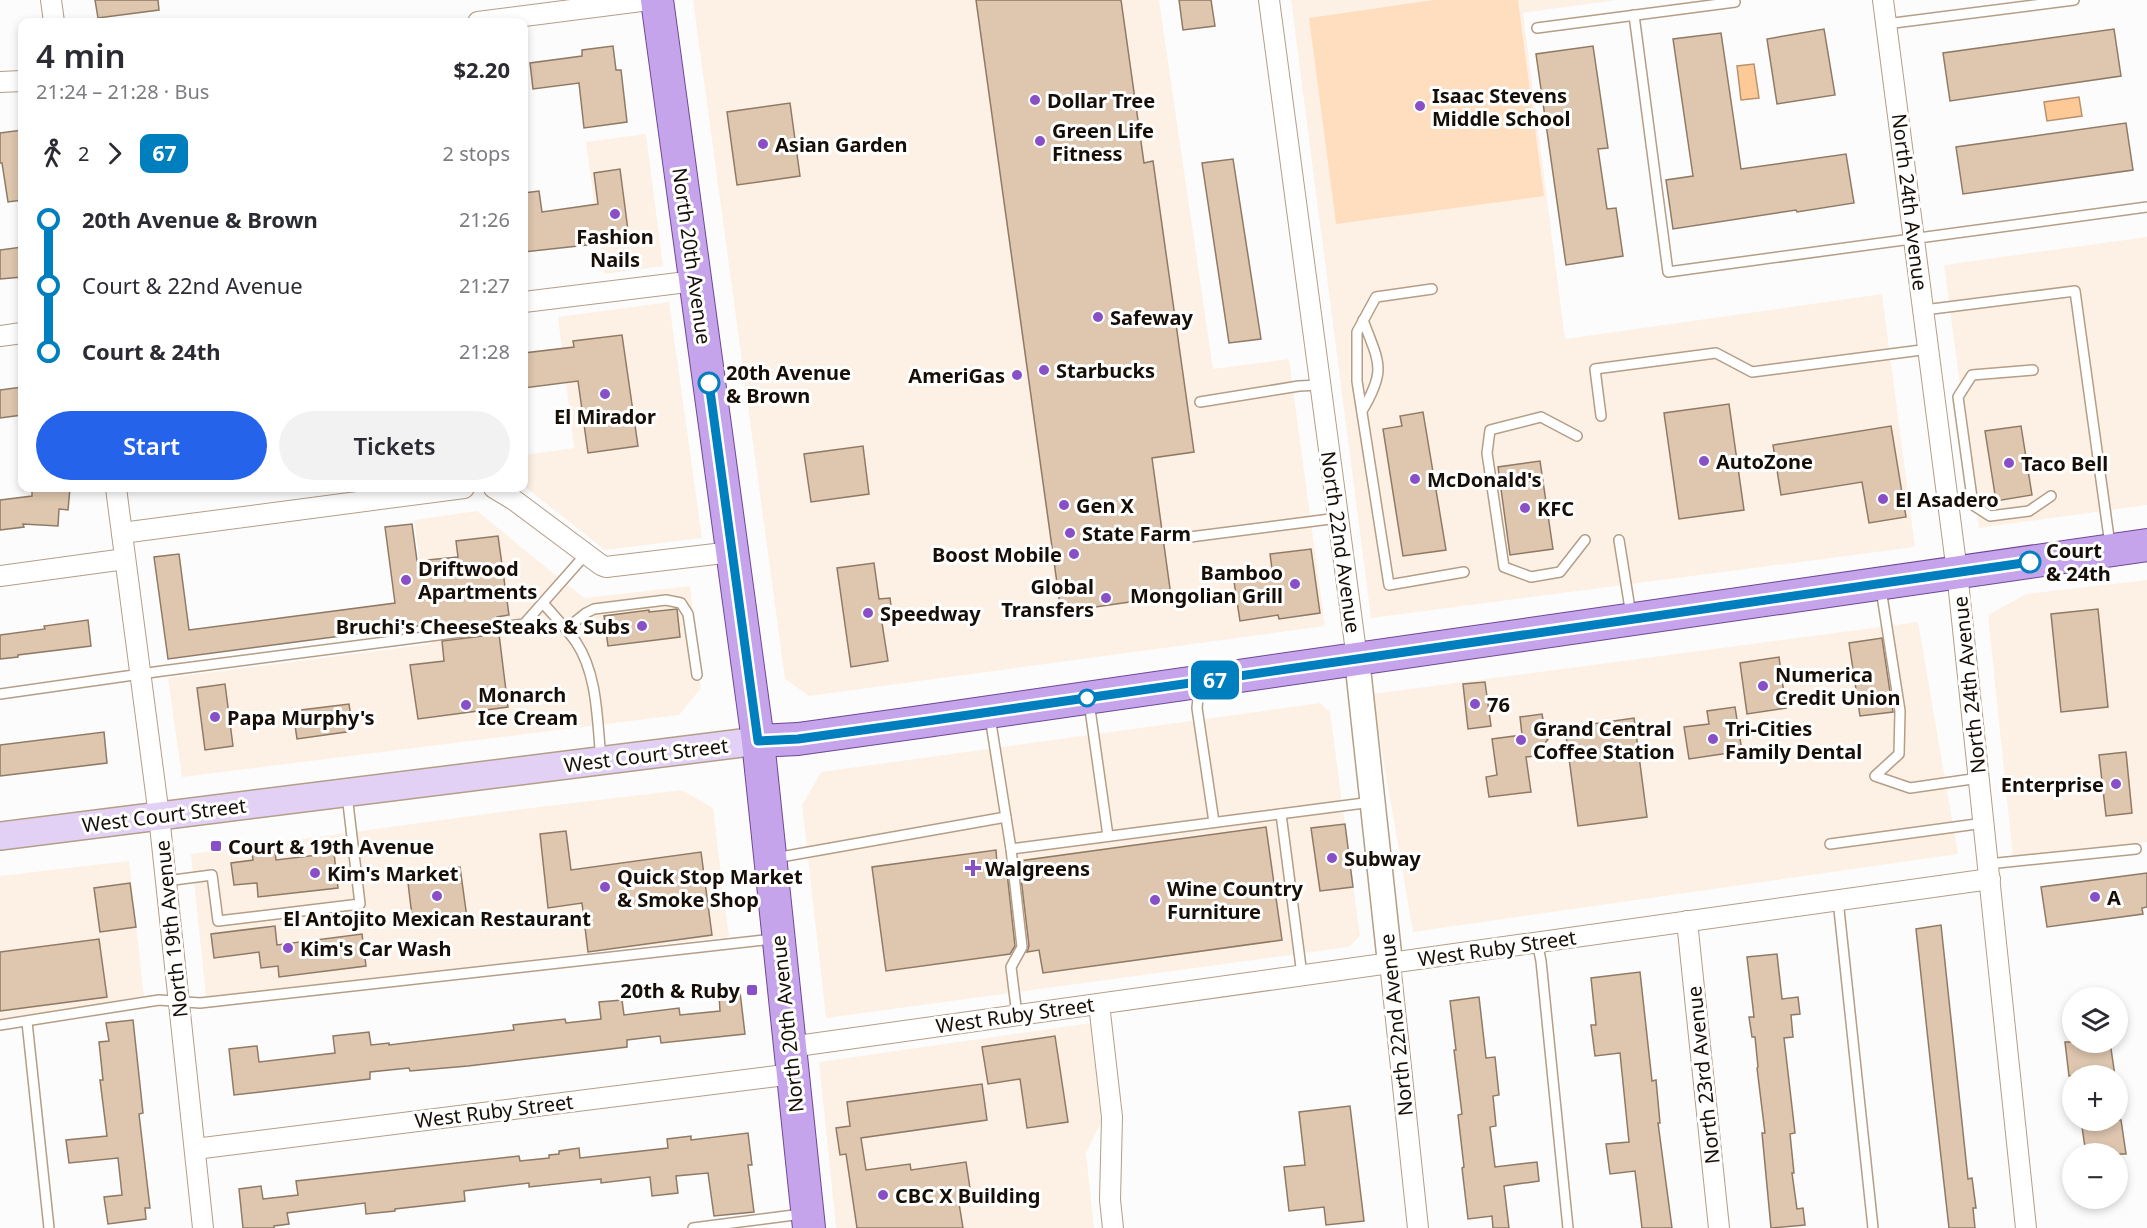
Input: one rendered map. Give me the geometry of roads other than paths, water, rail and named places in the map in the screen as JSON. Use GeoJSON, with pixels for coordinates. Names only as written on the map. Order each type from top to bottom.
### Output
{"type":"FeatureCollection","features":[{"type":"Feature","properties":{"kind":"main road","name":"North 20th Avenue"},"geometry":{"type":"LineString","coordinates":[[657,0],[758,741],[808,1220]]}},
{"type":"Feature","properties":{"kind":"main road","name":"West Court Street"},"geometry":{"type":"LineString","coordinates":[[0,836],[758,741],[798,739],[2147,545]]}},
{"type":"Feature","properties":{"kind":"street"},"geometry":{"type":"LineString","coordinates":[[51,0],[53,18]]}},
{"type":"Feature","properties":{"kind":"street"},"geometry":{"type":"LineString","coordinates":[[509,18],[649,0]]}},
{"type":"Feature","properties":{"kind":"street","name":"North 22nd Avenue"},"geometry":{"type":"LineString","coordinates":[[1269,0],[1357,659],[1418,1228]]}},
{"type":"Feature","properties":{"kind":"street","name":"North 24th Avenue"},"geometry":{"type":"LineString","coordinates":[[1883,0],[1957,572],[2026,1228]]}},
{"type":"Feature","properties":{"kind":"street"},"geometry":{"type":"LineString","coordinates":[[0,82],[18,81]]}},
{"type":"Feature","properties":{"kind":"street"},"geometry":{"type":"LineString","coordinates":[[528,302],[695,281]]}},
{"type":"Feature","properties":{"kind":"street"},"geometry":{"type":"LineString","coordinates":[[0,336],[18,334]]}},
{"type":"Feature","properties":{"kind":"street","name":"North 19th Avenue"},"geometry":{"type":"LineString","coordinates":[[117,492],[159,816],[203,1228]]}},
{"type":"Feature","properties":{"kind":"street"},"geometry":{"type":"LineString","coordinates":[[122,533],[434,492]]}},
{"type":"Feature","properties":{"kind":"street"},"geometry":{"type":"LineString","coordinates":[[501,492],[601,566],[732,552]]}},
{"type":"Feature","properties":{"kind":"street"},"geometry":{"type":"LineString","coordinates":[[0,576],[125,560]]}},
{"type":"Feature","properties":{"kind":"street","name":"West Ruby Street"},"geometry":{"type":"LineString","coordinates":[[195,1149],[791,1060],[1017,1015],[1838,900],[1989,872]]}},
{"type":"Feature","properties":{"kind":"street","name":"North 23rd Avenue"},"geometry":{"type":"LineString","coordinates":[[1687,921],[1719,1228]]}},
{"type":"Feature","properties":{"kind":"street"},"geometry":{"type":"LineString","coordinates":[[1099,1004],[1112,1117],[1110,1200],[1113,1228]]}},
{"type":"Feature","properties":{"kind":"lane"},"geometry":{"type":"LineString","coordinates":[[1886,24],[2074,0]]}},
{"type":"Feature","properties":{"kind":"lane"},"geometry":{"type":"LineString","coordinates":[[1538,28],[1735,2]]}},
{"type":"Feature","properties":{"kind":"lane"},"geometry":{"type":"LineString","coordinates":[[1634,15],[1668,272],[2147,207]]}},
{"type":"Feature","properties":{"kind":"lane"},"geometry":{"type":"LineString","coordinates":[[1432,289],[1376,297],[1357,332],[1357,381],[1389,585],[1464,572]]}},
{"type":"Feature","properties":{"kind":"lane"},"geometry":{"type":"LineString","coordinates":[[1924,310],[2075,291],[2111,550]]}},
{"type":"Feature","properties":{"kind":"lane"},"geometry":{"type":"LineString","coordinates":[[1362,411],[1376,388],[1379,363],[1363,320]]}},
{"type":"Feature","properties":{"kind":"lane"},"geometry":{"type":"LineString","coordinates":[[1601,416],[1595,369],[1716,353],[1752,372],[1929,349]]}},
{"type":"Feature","properties":{"kind":"lane"},"geometry":{"type":"LineString","coordinates":[[2033,370],[1972,375],[1958,397],[1973,506],[1990,516],[2029,511],[2051,496]]}},
{"type":"Feature","properties":{"kind":"lane"},"geometry":{"type":"LineString","coordinates":[[1200,402],[1299,386],[1320,385]]}},
{"type":"Feature","properties":{"kind":"lane"},"geometry":{"type":"LineString","coordinates":[[1577,436],[1541,417],[1490,430],[1487,453],[1504,567],[1531,577],[1560,572],[1585,540]]}},
{"type":"Feature","properties":{"kind":"lane"},"geometry":{"type":"LineString","coordinates":[[1190,537],[1338,518]]}},
{"type":"Feature","properties":{"kind":"lane"},"geometry":{"type":"LineString","coordinates":[[1619,540],[1632,620]]}},
{"type":"Feature","properties":{"kind":"lane"},"geometry":{"type":"LineString","coordinates":[[0,694],[524,624],[586,554]]}},
{"type":"Feature","properties":{"kind":"lane"},"geometry":{"type":"LineString","coordinates":[[1880,584],[1900,711],[1899,754],[1875,776],[1910,788],[1979,778]]}},
{"type":"Feature","properties":{"kind":"lane"},"geometry":{"type":"LineString","coordinates":[[566,629],[594,609],[666,600],[681,603],[688,614],[697,675]]}},
{"type":"Feature","properties":{"kind":"lane"},"geometry":{"type":"LineString","coordinates":[[543,603],[577,644],[587,664],[602,760]]}},
{"type":"Feature","properties":{"kind":"lane"},"geometry":{"type":"LineString","coordinates":[[1200,682],[1197,708],[1214,822]]}},
{"type":"Feature","properties":{"kind":"lane"},"geometry":{"type":"LineString","coordinates":[[1089,698],[1108,836]]}},
{"type":"Feature","properties":{"kind":"lane"},"geometry":{"type":"LineString","coordinates":[[990,712],[1011,849],[1022,947],[1011,967],[1017,1015]]}},
{"type":"Feature","properties":{"kind":"lane"},"geometry":{"type":"LineString","coordinates":[[166,881],[212,875],[218,921],[360,904],[347,792]]}},
{"type":"Feature","properties":{"kind":"lane"},"geometry":{"type":"LineString","coordinates":[[1011,849],[1372,802]]}},
{"type":"Feature","properties":{"kind":"lane"},"geometry":{"type":"LineString","coordinates":[[1281,814],[1302,975]]}},
{"type":"Feature","properties":{"kind":"lane"},"geometry":{"type":"LineString","coordinates":[[770,858],[1006,817]]}},
{"type":"Feature","properties":{"kind":"lane"},"geometry":{"type":"LineString","coordinates":[[1830,844],[1984,823]]}},
{"type":"Feature","properties":{"kind":"lane"},"geometry":{"type":"LineString","coordinates":[[1989,872],[2136,849]]}},
{"type":"Feature","properties":{"kind":"lane"},"geometry":{"type":"LineString","coordinates":[[1838,900],[1873,1228]]}},
{"type":"Feature","properties":{"kind":"lane"},"geometry":{"type":"LineString","coordinates":[[0,1025],[159,999],[200,1004],[778,938]]}},
{"type":"Feature","properties":{"kind":"lane"},"geometry":{"type":"LineString","coordinates":[[1537,942],[1541,961],[1568,1228]]}},
{"type":"Feature","properties":{"kind":"lane"},"geometry":{"type":"LineString","coordinates":[[27,1022],[50,1228]]}},
{"type":"Feature","properties":{"kind":"lane"},"geometry":{"type":"LineString","coordinates":[[693,1228],[808,1220]]}},
{"type":"Feature","properties":{"kind":"place","name":"Dollar Tree"},"geometry":{"type":"Point","coordinates":[1035,100]}},
{"type":"Feature","properties":{"kind":"place","name":"Isaac Stevens Middle School"},"geometry":{"type":"Point","coordinates":[1420,106]}},
{"type":"Feature","properties":{"kind":"place","name":"Green Life Fitness"},"geometry":{"type":"Point","coordinates":[1040,141]}},
{"type":"Feature","properties":{"kind":"place","name":"Asian Garden"},"geometry":{"type":"Point","coordinates":[763,144]}},
{"type":"Feature","properties":{"kind":"place","name":"Fashion Nails"},"geometry":{"type":"Point","coordinates":[615,214]}},
{"type":"Feature","properties":{"kind":"place","name":"Safeway"},"geometry":{"type":"Point","coordinates":[1098,317]}},
{"type":"Feature","properties":{"kind":"place","name":"Starbucks"},"geometry":{"type":"Point","coordinates":[1044,370]}},
{"type":"Feature","properties":{"kind":"place","name":"AmeriGas"},"geometry":{"type":"Point","coordinates":[1017,375]}},
{"type":"Feature","properties":{"kind":"place","name":"20th Avenue & Brown"},"geometry":{"type":"Point","coordinates":[709,383]}},
{"type":"Feature","properties":{"kind":"place","name":"El Mirador"},"geometry":{"type":"Point","coordinates":[605,394]}},
{"type":"Feature","properties":{"kind":"place","name":"AutoZone"},"geometry":{"type":"Point","coordinates":[1704,461]}},
{"type":"Feature","properties":{"kind":"place","name":"Taco Bell"},"geometry":{"type":"Point","coordinates":[2009,463]}},
{"type":"Feature","properties":{"kind":"place","name":"McDonald's"},"geometry":{"type":"Point","coordinates":[1415,479]}},
{"type":"Feature","properties":{"kind":"place","name":"El Asadero"},"geometry":{"type":"Point","coordinates":[1883,499]}},
{"type":"Feature","properties":{"kind":"place","name":"Gen X"},"geometry":{"type":"Point","coordinates":[1064,505]}},
{"type":"Feature","properties":{"kind":"place","name":"KFC"},"geometry":{"type":"Point","coordinates":[1525,508]}},
{"type":"Feature","properties":{"kind":"place","name":"State Farm"},"geometry":{"type":"Point","coordinates":[1070,533]}},
{"type":"Feature","properties":{"kind":"place","name":"Boost Mobile"},"geometry":{"type":"Point","coordinates":[1074,554]}},
{"type":"Feature","properties":{"kind":"place","name":"Court & 24th"},"geometry":{"type":"Point","coordinates":[2030,562]}},
{"type":"Feature","properties":{"kind":"place","name":"Driftwood Apartments"},"geometry":{"type":"Point","coordinates":[406,580]}},
{"type":"Feature","properties":{"kind":"place","name":"Bamboo Mongolian Grill"},"geometry":{"type":"Point","coordinates":[1295,584]}},
{"type":"Feature","properties":{"kind":"place","name":"Global Transfers"},"geometry":{"type":"Point","coordinates":[1106,598]}},
{"type":"Feature","properties":{"kind":"place","name":"Speedway"},"geometry":{"type":"Point","coordinates":[868,613]}},
{"type":"Feature","properties":{"kind":"place","name":"Bruchi's CheeseSteaks & Subs"},"geometry":{"type":"Point","coordinates":[642,626]}},
{"type":"Feature","properties":{"kind":"place","name":"Numerica Credit Union"},"geometry":{"type":"Point","coordinates":[1763,686]}},
{"type":"Feature","properties":{"kind":"place","name":"76"},"geometry":{"type":"Point","coordinates":[1475,704]}},
{"type":"Feature","properties":{"kind":"place","name":"Monarch Ice Cream"},"geometry":{"type":"Point","coordinates":[466,705]}},
{"type":"Feature","properties":{"kind":"place","name":"Papa Murphy's"},"geometry":{"type":"Point","coordinates":[215,717]}},
{"type":"Feature","properties":{"kind":"place","name":"Tri-Cities Family Dental"},"geometry":{"type":"Point","coordinates":[1713,739]}},
{"type":"Feature","properties":{"kind":"place","name":"Grand Central Coffee Station"},"geometry":{"type":"Point","coordinates":[1521,740]}},
{"type":"Feature","properties":{"kind":"place","name":"Enterprise"},"geometry":{"type":"Point","coordinates":[2116,784]}},
{"type":"Feature","properties":{"kind":"place","name":"Court & 19th Avenue"},"geometry":{"type":"Point","coordinates":[216,846]}},
{"type":"Feature","properties":{"kind":"place","name":"Subway"},"geometry":{"type":"Point","coordinates":[1332,858]}},
{"type":"Feature","properties":{"kind":"place","name":"Walgreens"},"geometry":{"type":"Point","coordinates":[973,868]}},
{"type":"Feature","properties":{"kind":"place","name":"Kim's Market"},"geometry":{"type":"Point","coordinates":[315,873]}},
{"type":"Feature","properties":{"kind":"place","name":"Quick Stop Market & Smoke Shop"},"geometry":{"type":"Point","coordinates":[605,887]}},
{"type":"Feature","properties":{"kind":"place","name":"El Antojito Mexican Restaurant"},"geometry":{"type":"Point","coordinates":[437,896]}},
{"type":"Feature","properties":{"kind":"place","name":"A"},"geometry":{"type":"Point","coordinates":[2095,897]}},
{"type":"Feature","properties":{"kind":"place","name":"Wine Country Furniture"},"geometry":{"type":"Point","coordinates":[1155,900]}},
{"type":"Feature","properties":{"kind":"place","name":"Kim's Car Wash"},"geometry":{"type":"Point","coordinates":[288,948]}},
{"type":"Feature","properties":{"kind":"place","name":"20th & Ruby"},"geometry":{"type":"Point","coordinates":[752,990]}},
{"type":"Feature","properties":{"kind":"place","name":"CBC X Building"},"geometry":{"type":"Point","coordinates":[883,1195]}}]}
